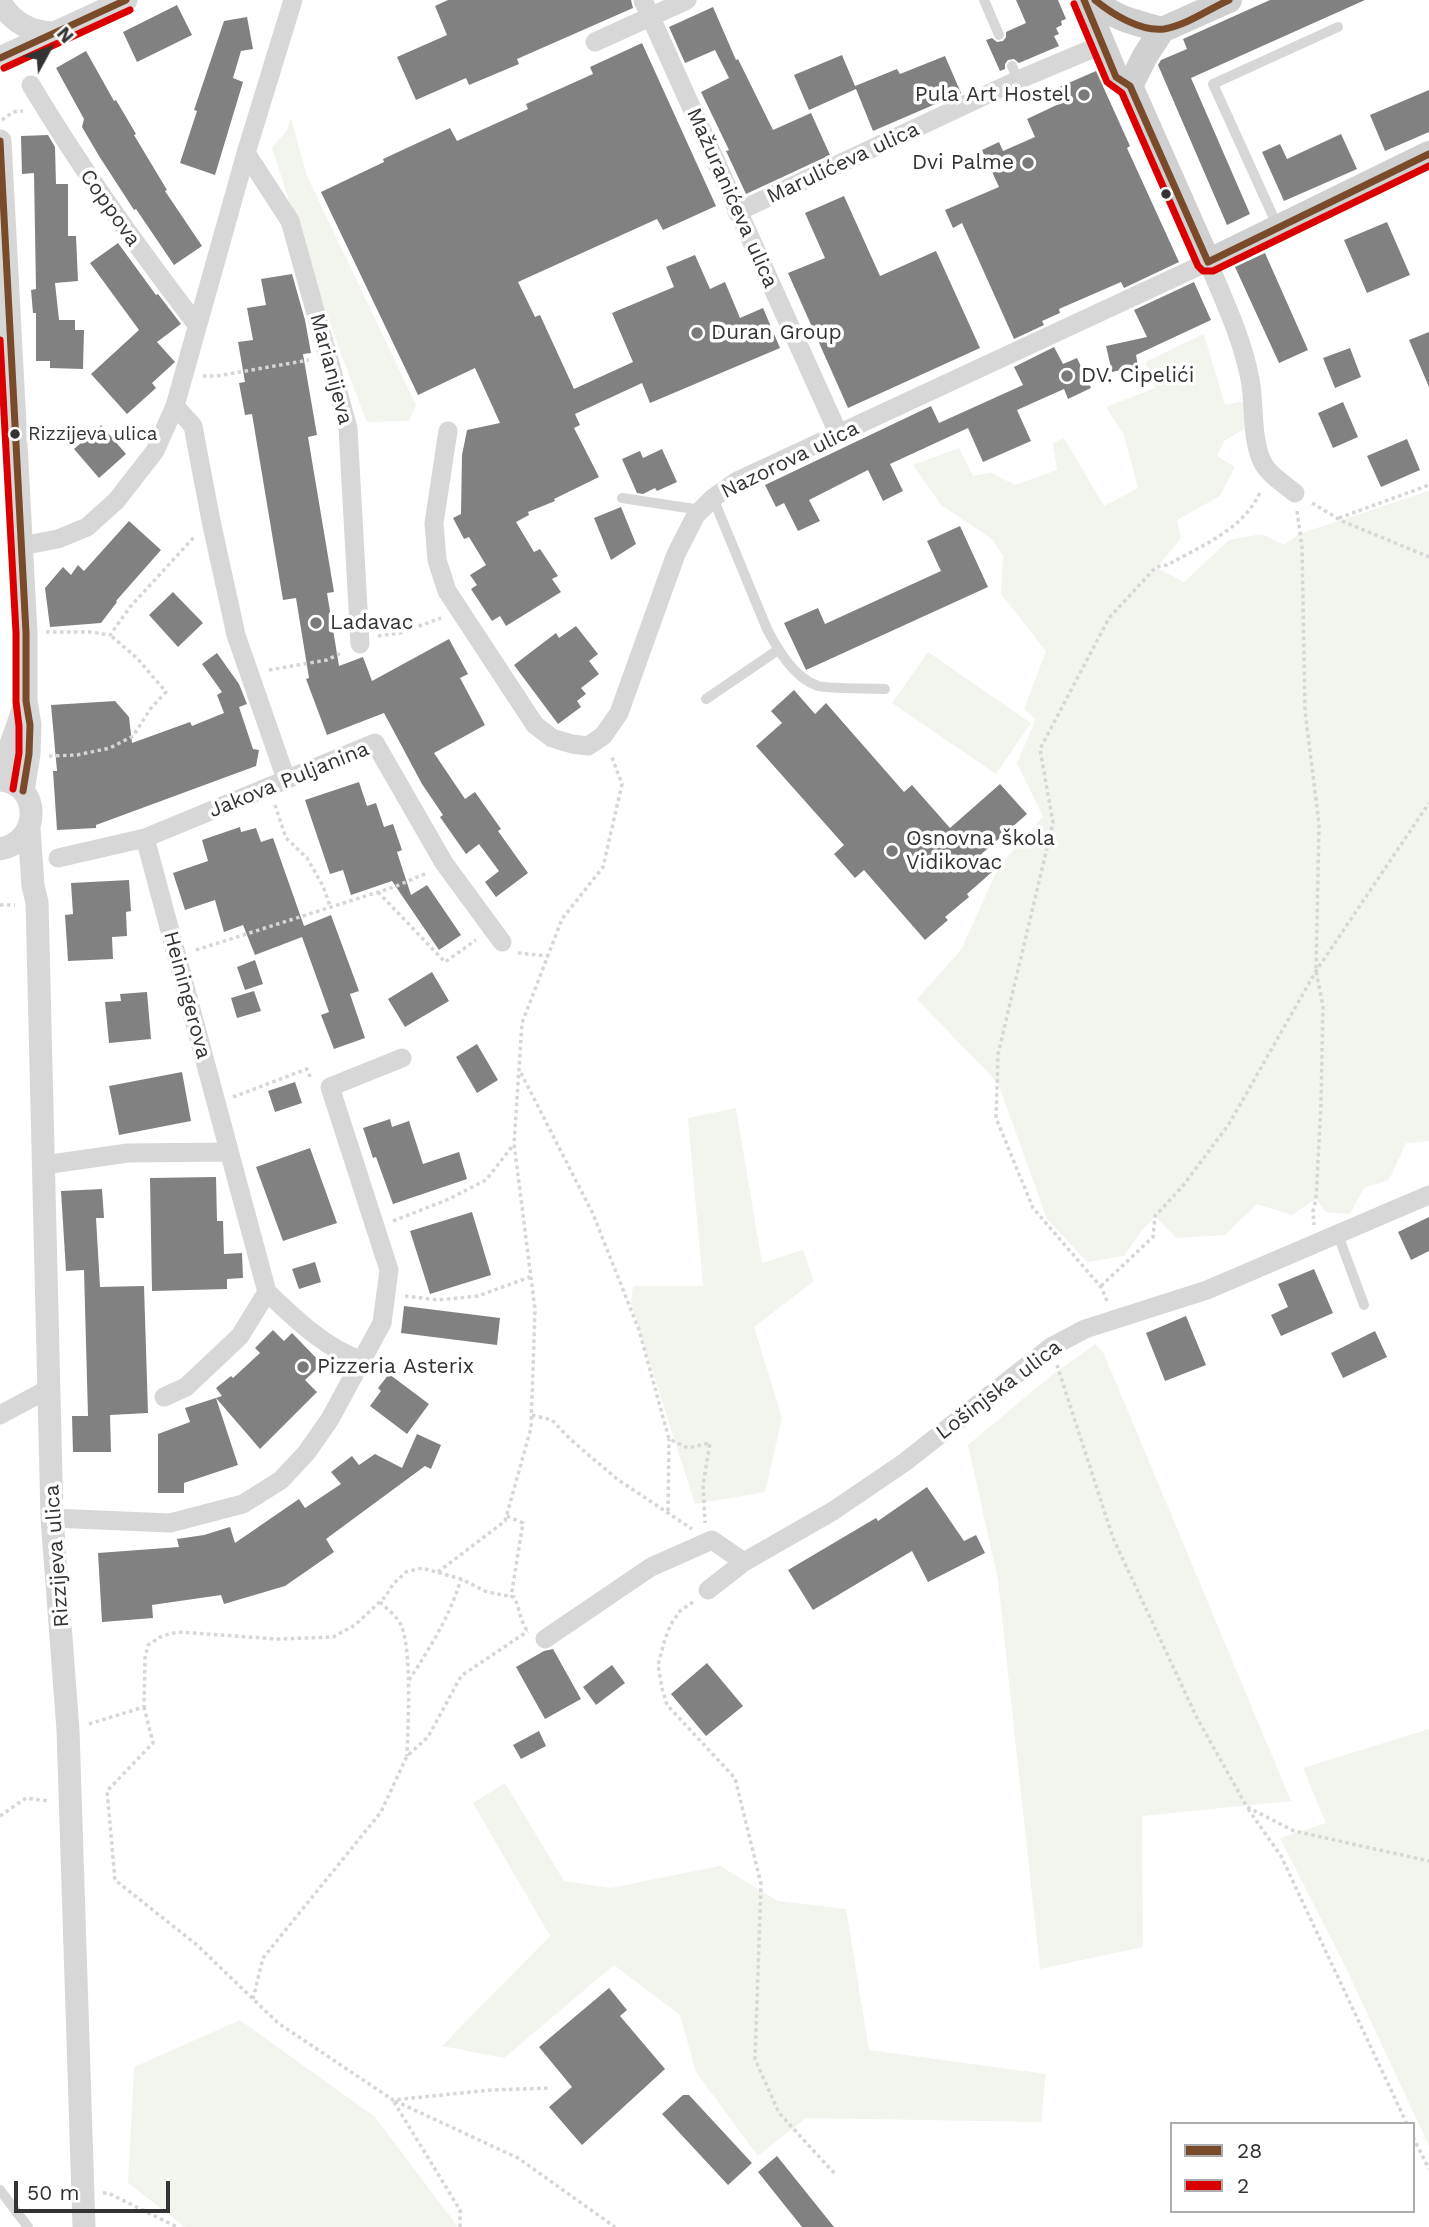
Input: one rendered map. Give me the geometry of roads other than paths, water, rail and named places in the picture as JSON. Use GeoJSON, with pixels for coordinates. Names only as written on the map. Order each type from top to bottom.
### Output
{"type":"FeatureCollection","features":[{"type":"Feature","properties":{"kind":"main road"},"geometry":{"type":"LineString","coordinates":[[1084,0],[1116,77],[1130,86],[1208,262]]}},
{"type":"Feature","properties":{"kind":"main road"},"geometry":{"type":"LineString","coordinates":[[1095,0],[1129,22],[1162,30]]}},
{"type":"Feature","properties":{"kind":"main road"},"geometry":{"type":"LineString","coordinates":[[1130,86],[1144,56],[1162,30],[1228,0]]}},
{"type":"Feature","properties":{"kind":"main road","name":"Nazorova ulica"},"geometry":{"type":"LineString","coordinates":[[1208,262],[1429,154]]}},
{"type":"Feature","properties":{"kind":"street"},"geometry":{"type":"LineString","coordinates":[[0,58],[126,0]]}},
{"type":"Feature","properties":{"kind":"street"},"geometry":{"type":"LineString","coordinates":[[21,546],[58,539],[87,527],[116,501],[155,451],[175,406],[246,153],[293,0]]}},
{"type":"Feature","properties":{"kind":"street"},"geometry":{"type":"LineString","coordinates":[[595,43],[647,9],[687,0]]}},
{"type":"Feature","properties":{"kind":"street"},"geometry":{"type":"LineString","coordinates":[[0,2],[19,25],[40,32],[54,33]]}},
{"type":"Feature","properties":{"kind":"street","name":"Mažuranićeva ulica"},"geometry":{"type":"LineString","coordinates":[[647,9],[839,435]]}},
{"type":"Feature","properties":{"kind":"street","name":"Marulićeva ulica"},"geometry":{"type":"LineString","coordinates":[[737,212],[1015,73],[1101,45]]}},
{"type":"Feature","properties":{"kind":"street","name":"Coppova"},"geometry":{"type":"LineString","coordinates":[[31,85],[131,240],[197,325]]}},
{"type":"Feature","properties":{"kind":"street"},"geometry":{"type":"LineString","coordinates":[[0,141],[30,739],[23,791]]}},
{"type":"Feature","properties":{"kind":"street","name":"Marianijeva"},"geometry":{"type":"LineString","coordinates":[[246,153],[290,221],[348,428],[366,640]]}},
{"type":"Feature","properties":{"kind":"street"},"geometry":{"type":"LineString","coordinates":[[1208,262],[1244,354],[1251,381],[1258,449],[1269,472],[1295,493]]}},
{"type":"Feature","properties":{"kind":"street","name":"Nazorova ulica"},"geometry":{"type":"LineString","coordinates":[[448,430],[434,523],[438,560],[447,591],[535,725],[552,738],[588,746],[603,736],[619,713],[676,554],[707,504],[737,481],[1208,262]]}},
{"type":"Feature","properties":{"kind":"street"},"geometry":{"type":"LineString","coordinates":[[175,406],[193,426],[236,635],[278,783]]}},
{"type":"Feature","properties":{"kind":"street"},"geometry":{"type":"LineString","coordinates":[[0,768],[26,701]]}},
{"type":"Feature","properties":{"kind":"street","name":"Jakova Puljanina"},"geometry":{"type":"LineString","coordinates":[[58,858],[145,838],[375,743],[444,863],[497,936]]}},
{"type":"Feature","properties":{"kind":"street"},"geometry":{"type":"LineString","coordinates":[[0,780],[15,783],[23,791]]}},
{"type":"Feature","properties":{"kind":"street","name":"Rizzijeva ulica"},"geometry":{"type":"LineString","coordinates":[[23,791],[31,809],[29,828],[33,886],[37,902],[52,1518],[68,1730],[84,2227]]}},
{"type":"Feature","properties":{"kind":"street"},"geometry":{"type":"LineString","coordinates":[[29,828],[16,843],[0,850],[33,886]]}},
{"type":"Feature","properties":{"kind":"street","name":"Heiningerova"},"geometry":{"type":"LineString","coordinates":[[145,838],[267,1292]]}},
{"type":"Feature","properties":{"kind":"street"},"geometry":{"type":"LineString","coordinates":[[52,1518],[170,1523],[243,1504],[281,1480],[307,1452],[352,1382],[382,1323],[389,1270],[330,1087],[402,1058]]}},
{"type":"Feature","properties":{"kind":"street"},"geometry":{"type":"LineString","coordinates":[[44,1165],[128,1153],[229,1152]]}},
{"type":"Feature","properties":{"kind":"street","name":"Lošinjska ulica"},"geometry":{"type":"LineString","coordinates":[[708,1590],[744,1562],[834,1511],[905,1462],[1051,1347],[1084,1329],[1207,1290],[1429,1195]]}},
{"type":"Feature","properties":{"kind":"street"},"geometry":{"type":"LineString","coordinates":[[164,1398],[186,1387],[240,1336],[267,1292],[305,1328],[351,1357],[361,1360]]}},
{"type":"Feature","properties":{"kind":"street"},"geometry":{"type":"LineString","coordinates":[[0,1415],[50,1388]]}},
{"type":"Feature","properties":{"kind":"street"},"geometry":{"type":"LineString","coordinates":[[536,1635],[651,1567],[705,1541],[712,1540],[744,1562]]}},
{"type":"Feature","properties":{"kind":"lane"},"geometry":{"type":"LineString","coordinates":[[984,0],[999,35]]}},
{"type":"Feature","properties":{"kind":"lane"},"geometry":{"type":"LineString","coordinates":[[1279,229],[1213,83],[1338,27]]}},
{"type":"Feature","properties":{"kind":"lane"},"geometry":{"type":"LineString","coordinates":[[622,498],[707,504],[778,650],[801,676],[819,686],[885,689]]}},
{"type":"Feature","properties":{"kind":"lane"},"geometry":{"type":"LineString","coordinates":[[706,699],[778,650]]}},
{"type":"Feature","properties":{"kind":"lane"},"geometry":{"type":"LineString","coordinates":[[1338,1235],[1364,1305]]}},
{"type":"Feature","properties":{"kind":"lane"},"geometry":{"type":"LineString","coordinates":[[0,2190],[28,2227]]}},
{"type":"Feature","properties":{"kind":"place","name":"Pula Art Hostel"},"geometry":{"type":"Point","coordinates":[1084,95]}},
{"type":"Feature","properties":{"kind":"place","name":"Dvi Palme"},"geometry":{"type":"Point","coordinates":[1028,163]}},
{"type":"Feature","properties":{"kind":"place","name":"Duran Group"},"geometry":{"type":"Point","coordinates":[697,333]}},
{"type":"Feature","properties":{"kind":"place","name":"DV. Cipelići"},"geometry":{"type":"Point","coordinates":[1067,376]}},
{"type":"Feature","properties":{"kind":"place","name":"Rizzijeva ulica"},"geometry":{"type":"Point","coordinates":[15,434]}},
{"type":"Feature","properties":{"kind":"place","name":"Ladavac"},"geometry":{"type":"Point","coordinates":[316,623]}},
{"type":"Feature","properties":{"kind":"place","name":"Osnovna škola Vidikovac"},"geometry":{"type":"Point","coordinates":[892,851]}},
{"type":"Feature","properties":{"kind":"place","name":"Pizzeria Asterix"},"geometry":{"type":"Point","coordinates":[303,1367]}}]}
